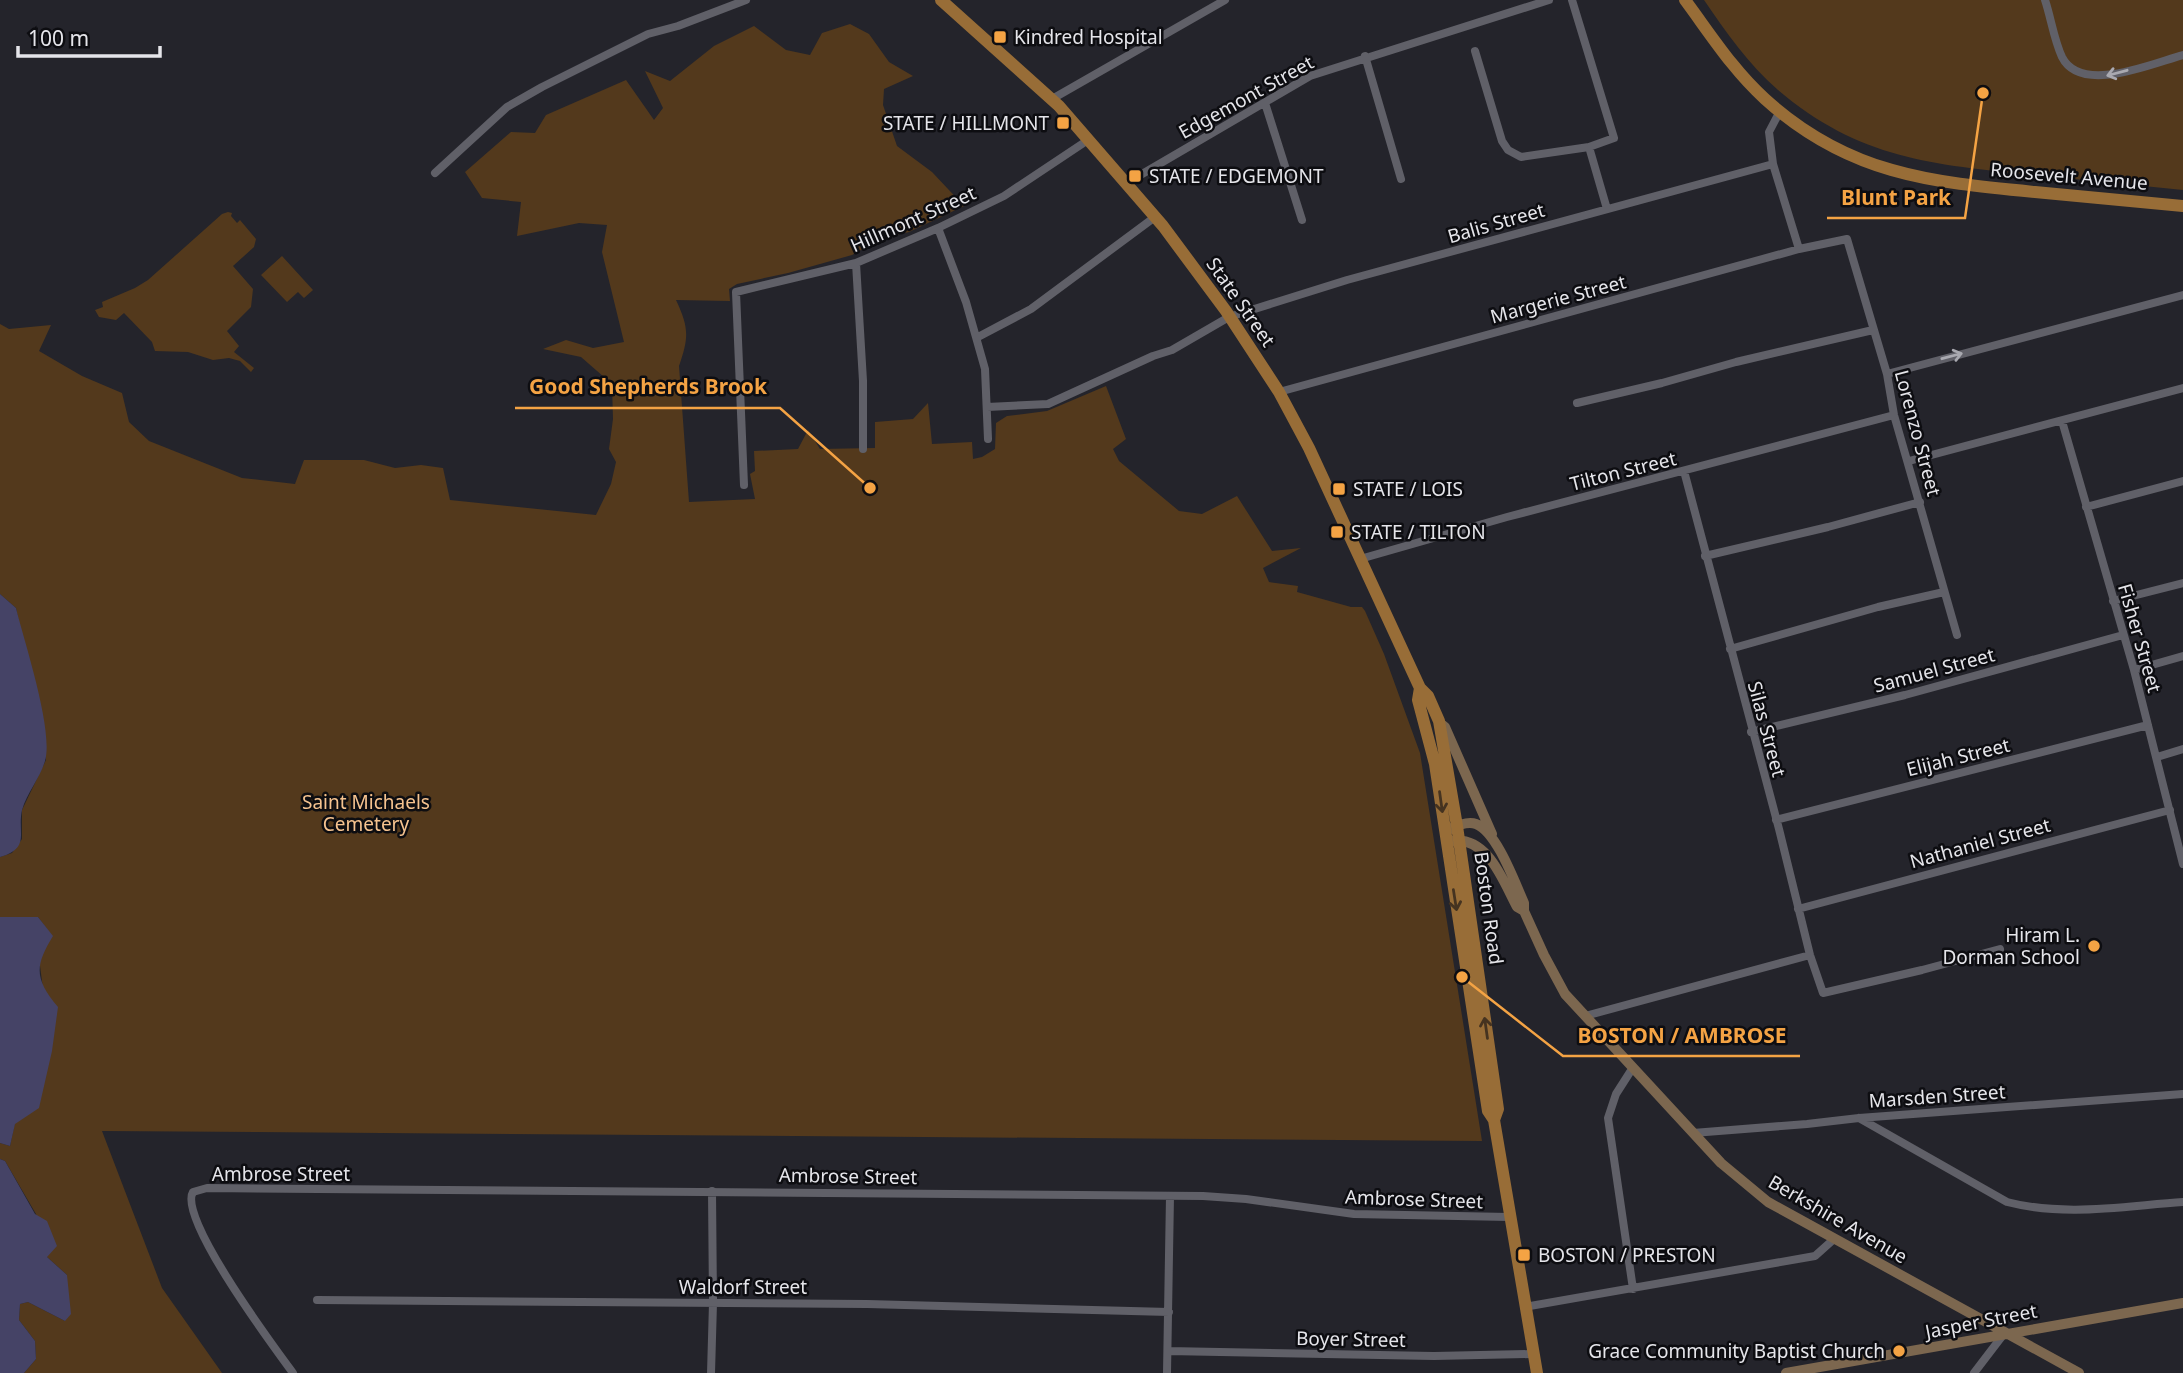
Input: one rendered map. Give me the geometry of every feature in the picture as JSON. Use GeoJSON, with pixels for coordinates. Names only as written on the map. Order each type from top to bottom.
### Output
{"type":"FeatureCollection","features":[{"type":"Feature","properties":{"kind":"main road","name":"State Street"},"geometry":{"type":"LineString","coordinates":[[941,0],[1052,99],[1088,139],[1155,217],[1229,317],[1279,392],[1309,448],[1420,688],[1428,696],[1438,721],[1457,825]]}},
{"type":"Feature","properties":{"kind":"main road","name":"Roosevelt Avenue"},"geometry":{"type":"LineString","coordinates":[[1685,0],[1731,64],[1780,111],[1816,136],[1853,156],[1912,177],[1962,185],[2183,206]]}},
{"type":"Feature","properties":{"kind":"main road","name":"State Street"},"geometry":{"type":"LineString","coordinates":[[1420,688],[1418,700],[1435,764],[1450,838]]}},
{"type":"Feature","properties":{"kind":"main road","name":"Berkshire Avenue"},"geometry":{"type":"LineString","coordinates":[[1438,721],[1445,727],[1524,903],[1524,911],[1558,981],[1632,1069],[1721,1163],[1768,1202],[2079,1373]]}},
{"type":"Feature","properties":{"kind":"main road"},"geometry":{"type":"LineString","coordinates":[[1457,825],[1475,824],[1482,827],[1496,842]]}},
{"type":"Feature","properties":{"kind":"main road","name":"Boston Road"},"geometry":{"type":"LineString","coordinates":[[1457,825],[1450,838],[1488,1111],[1494,1119],[1537,1373]]}},
{"type":"Feature","properties":{"kind":"main road","name":"Berkshire Avenue"},"geometry":{"type":"LineString","coordinates":[[1450,838],[1478,844],[1517,907],[1524,911]]}},
{"type":"Feature","properties":{"kind":"main road","name":"Jasper Street"},"geometry":{"type":"LineString","coordinates":[[1786,1373],[2183,1303]]}},
{"type":"Feature","properties":{"kind":"street"},"geometry":{"type":"LineString","coordinates":[[435,173],[507,107],[542,86],[648,34],[678,26],[746,0]]}},
{"type":"Feature","properties":{"kind":"street"},"geometry":{"type":"LineString","coordinates":[[1052,99],[1225,0]]}},
{"type":"Feature","properties":{"kind":"street","name":"Edgemont Street"},"geometry":{"type":"LineString","coordinates":[[1125,184],[1310,76],[1549,0]]}},
{"type":"Feature","properties":{"kind":"street"},"geometry":{"type":"LineString","coordinates":[[1475,51],[1502,141],[1508,150],[1521,157],[1589,147],[1614,138],[1572,0]]}},
{"type":"Feature","properties":{"kind":"street"},"geometry":{"type":"LineString","coordinates":[[2045,0],[2063,60],[2076,72],[2094,77],[2109,76],[2183,55]]}},
{"type":"Feature","properties":{"kind":"street"},"geometry":{"type":"LineString","coordinates":[[1366,56],[1401,178]]}},
{"type":"Feature","properties":{"kind":"street"},"geometry":{"type":"LineString","coordinates":[[1265,103],[1302,220]]}},
{"type":"Feature","properties":{"kind":"street"},"geometry":{"type":"LineString","coordinates":[[1780,111],[1769,132],[1773,164],[1799,249]]}},
{"type":"Feature","properties":{"kind":"street","name":"Hillmont Street"},"geometry":{"type":"LineString","coordinates":[[744,485],[736,292],[856,263],[938,229],[1004,196],[1088,139]]}},
{"type":"Feature","properties":{"kind":"street"},"geometry":{"type":"LineString","coordinates":[[1589,147],[1607,209]]}},
{"type":"Feature","properties":{"kind":"street","name":"Balis Street"},"geometry":{"type":"LineString","coordinates":[[987,407],[1048,404],[1172,350],[1229,317],[1347,280],[1773,164]]}},
{"type":"Feature","properties":{"kind":"street"},"geometry":{"type":"LineString","coordinates":[[978,337],[1031,309],[1155,217]]}},
{"type":"Feature","properties":{"kind":"street"},"geometry":{"type":"LineString","coordinates":[[938,229],[978,337],[985,369],[988,439]]}},
{"type":"Feature","properties":{"kind":"street","name":"Margerie Street"},"geometry":{"type":"LineString","coordinates":[[1279,392],[1799,249],[1847,239]]}},
{"type":"Feature","properties":{"kind":"street","name":"Lorenzo Street"},"geometry":{"type":"LineString","coordinates":[[1847,239],[1957,635]]}},
{"type":"Feature","properties":{"kind":"street"},"geometry":{"type":"LineString","coordinates":[[856,263],[863,381],[863,449]]}},
{"type":"Feature","properties":{"kind":"street"},"geometry":{"type":"LineString","coordinates":[[1886,374],[2183,295]]}},
{"type":"Feature","properties":{"kind":"street"},"geometry":{"type":"LineString","coordinates":[[1577,404],[1736,362],[1873,330]]}},
{"type":"Feature","properties":{"kind":"street"},"geometry":{"type":"LineString","coordinates":[[1909,460],[2183,388]]}},
{"type":"Feature","properties":{"kind":"street","name":"Tilton Street"},"geometry":{"type":"LineString","coordinates":[[1360,559],[1507,517],[1894,415]]}},
{"type":"Feature","properties":{"kind":"street","name":"Fisher Street"},"geometry":{"type":"LineString","coordinates":[[2062,421],[2157,757],[2182,858]]}},
{"type":"Feature","properties":{"kind":"street","name":"Silas Street"},"geometry":{"type":"LineString","coordinates":[[1684,471],[1810,956],[1823,993],[2000,949]]}},
{"type":"Feature","properties":{"kind":"street"},"geometry":{"type":"LineString","coordinates":[[2086,508],[2183,481]]}},
{"type":"Feature","properties":{"kind":"street"},"geometry":{"type":"LineString","coordinates":[[1705,556],[1920,502]]}},
{"type":"Feature","properties":{"kind":"street"},"geometry":{"type":"LineString","coordinates":[[2113,601],[2183,583]]}},
{"type":"Feature","properties":{"kind":"street"},"geometry":{"type":"LineString","coordinates":[[1730,649],[1878,607],[1944,592]]}},
{"type":"Feature","properties":{"kind":"street","name":"Samuel Street"},"geometry":{"type":"LineString","coordinates":[[1751,732],[1905,695],[2123,635]]}},
{"type":"Feature","properties":{"kind":"street"},"geometry":{"type":"LineString","coordinates":[[2133,670],[2183,656]]}},
{"type":"Feature","properties":{"kind":"street","name":"Elijah Street"},"geometry":{"type":"LineString","coordinates":[[1776,820],[2148,725]]}},
{"type":"Feature","properties":{"kind":"street"},"geometry":{"type":"LineString","coordinates":[[2157,757],[2183,749]]}},
{"type":"Feature","properties":{"kind":"street","name":"Nathaniel Street"},"geometry":{"type":"LineString","coordinates":[[1798,909],[2170,810]]}},
{"type":"Feature","properties":{"kind":"street"},"geometry":{"type":"LineString","coordinates":[[1585,1016],[1810,956]]}},
{"type":"Feature","properties":{"kind":"street"},"geometry":{"type":"LineString","coordinates":[[1632,1069],[1616,1094],[1608,1118],[1633,1289]]}},
{"type":"Feature","properties":{"kind":"street","name":"Marsden Street"},"geometry":{"type":"LineString","coordinates":[[1693,1133],[2183,1094]]}},
{"type":"Feature","properties":{"kind":"street"},"geometry":{"type":"LineString","coordinates":[[1859,1118],[2007,1202],[2054,1211],[2183,1202]]}},
{"type":"Feature","properties":{"kind":"street","name":"Ambrose Street"},"geometry":{"type":"LineString","coordinates":[[293,1373],[242,1302],[200,1230],[192,1210],[190,1198],[193,1192],[207,1188],[1170,1196],[1237,1198],[1354,1214],[1509,1217]]}},
{"type":"Feature","properties":{"kind":"street"},"geometry":{"type":"LineString","coordinates":[[711,1373],[712,1191]]}},
{"type":"Feature","properties":{"kind":"street"},"geometry":{"type":"LineString","coordinates":[[1167,1373],[1170,1196]]}},
{"type":"Feature","properties":{"kind":"street"},"geometry":{"type":"LineString","coordinates":[[1524,1307],[1815,1256],[1834,1239]]}},
{"type":"Feature","properties":{"kind":"street","name":"Waldorf Street"},"geometry":{"type":"LineString","coordinates":[[317,1300],[986,1306],[1169,1312]]}},
{"type":"Feature","properties":{"kind":"street"},"geometry":{"type":"LineString","coordinates":[[1974,1373],[2005,1333]]}},
{"type":"Feature","properties":{"kind":"street","name":"Boyer Street"},"geometry":{"type":"LineString","coordinates":[[1168,1351],[1434,1356],[1532,1354]]}},
{"type":"Feature","properties":{"kind":"green space"},"geometry":{"type":"Polygon","coordinates":[[[1704,0],[2183,0],[2183,190],[1964,167],[1899,155],[1868,145],[1808,113],[1778,90],[1747,59],[1704,0]]]}},
{"type":"Feature","properties":{"kind":"green space","name":"Saint Michaels Cemetery"},"geometry":{"type":"Polygon","coordinates":[[[850,24],[869,34],[889,62],[913,76],[884,89],[883,105],[897,146],[932,172],[964,206],[909,232],[882,238],[852,255],[737,284],[729,289],[730,301],[676,300],[686,333],[679,366],[689,502],[755,499],[750,474],[755,471],[754,451],[798,449],[808,430],[820,449],[875,448],[875,422],[913,419],[928,403],[932,444],[972,442],[973,459],[995,449],[996,423],[1007,416],[1047,411],[1106,386],[1126,439],[1113,449],[1119,461],[1179,511],[1202,514],[1237,496],[1272,551],[1301,548],[1263,568],[1269,582],[1298,586],[1297,592],[1351,607],[1362,607],[1365,611],[1384,654],[1420,753],[1482,1141],[102,1131],[162,1288],[222,1373],[24,1373],[36,1359],[35,1341],[19,1320],[20,1304],[28,1302],[65,1321],[67,1275],[47,1257],[36,1214],[5,1161],[0,1159],[0,1143],[10,1146],[43,989],[39,958],[52,936],[38,917],[0,917],[0,857],[12,853],[22,839],[22,810],[46,760],[16,608],[0,594],[0,324],[9,329],[51,325],[39,351],[82,376],[122,393],[129,422],[149,441],[242,478],[295,484],[304,460],[364,460],[395,468],[421,465],[443,468],[450,500],[596,515],[611,484],[616,462],[609,449],[613,419],[612,384],[581,357],[543,349],[566,340],[593,348],[624,342],[602,252],[607,225],[579,223],[517,236],[521,202],[482,198],[465,172],[511,132],[535,133],[546,115],[626,80],[654,120],[663,108],[645,71],[670,81],[714,46],[754,26],[786,50],[810,55],[822,33],[850,24]]]}},
{"type":"Feature","properties":{"kind":"green space"},"geometry":{"type":"Polygon","coordinates":[[[232,213],[231,216],[237,223],[240,220],[256,239],[254,247],[233,266],[253,289],[251,307],[227,331],[239,346],[234,352],[254,368],[251,372],[240,361],[229,358],[213,360],[188,352],[155,351],[152,342],[124,313],[116,320],[99,317],[95,310],[103,307],[102,302],[148,280],[222,214],[232,213]]]}},
{"type":"Feature","properties":{"kind":"green space"},"geometry":{"type":"Polygon","coordinates":[[[282,256],[313,290],[304,298],[298,292],[287,302],[261,275],[282,256]]]}},
{"type":"Feature","properties":{"kind":"shaded area"},"geometry":{"type":"Polygon","coordinates":[[[0,594],[16,608],[42,708],[47,747],[43,767],[22,810],[19,844],[16,849],[0,857],[0,594]]]}},
{"type":"Feature","properties":{"kind":"shaded area"},"geometry":{"type":"Polygon","coordinates":[[[0,917],[38,917],[53,936],[43,956],[40,973],[45,988],[58,1007],[52,1051],[39,1108],[15,1124],[10,1146],[0,1143],[0,917]]]}},
{"type":"Feature","properties":{"kind":"shaded area"},"geometry":{"type":"Polygon","coordinates":[[[0,1159],[5,1161],[35,1214],[47,1221],[57,1246],[47,1257],[67,1275],[71,1314],[65,1321],[28,1302],[20,1304],[19,1320],[35,1341],[36,1359],[24,1373],[0,1373],[0,1159]]]}},
{"type":"Feature","properties":{"kind":"place","name":"Kindred Hospital"},"geometry":{"type":"Point","coordinates":[1000,37]}},
{"type":"Feature","properties":{"kind":"place","name":"Blunt Park"},"geometry":{"type":"Point","coordinates":[1983,93]}},
{"type":"Feature","properties":{"kind":"place","name":"STATE / HILLMONT"},"geometry":{"type":"Point","coordinates":[1063,123]}},
{"type":"Feature","properties":{"kind":"place","name":"STATE / EDGEMONT"},"geometry":{"type":"Point","coordinates":[1135,176]}},
{"type":"Feature","properties":{"kind":"place","name":"Good Shepherds Brook"},"geometry":{"type":"Point","coordinates":[870,488]}},
{"type":"Feature","properties":{"kind":"place","name":"STATE / LOIS"},"geometry":{"type":"Point","coordinates":[1339,489]}},
{"type":"Feature","properties":{"kind":"place","name":"STATE / TILTON"},"geometry":{"type":"Point","coordinates":[1337,532]}},
{"type":"Feature","properties":{"kind":"place","name":"Hiram L. Dorman School"},"geometry":{"type":"Point","coordinates":[2094,946]}},
{"type":"Feature","properties":{"kind":"place","name":"BOSTON / AMBROSE"},"geometry":{"type":"Point","coordinates":[1462,977]}},
{"type":"Feature","properties":{"kind":"place","name":"BOSTON / PRESTON"},"geometry":{"type":"Point","coordinates":[1524,1255]}},
{"type":"Feature","properties":{"kind":"place","name":"Grace Community Baptist Church"},"geometry":{"type":"Point","coordinates":[1899,1351]}}]}
